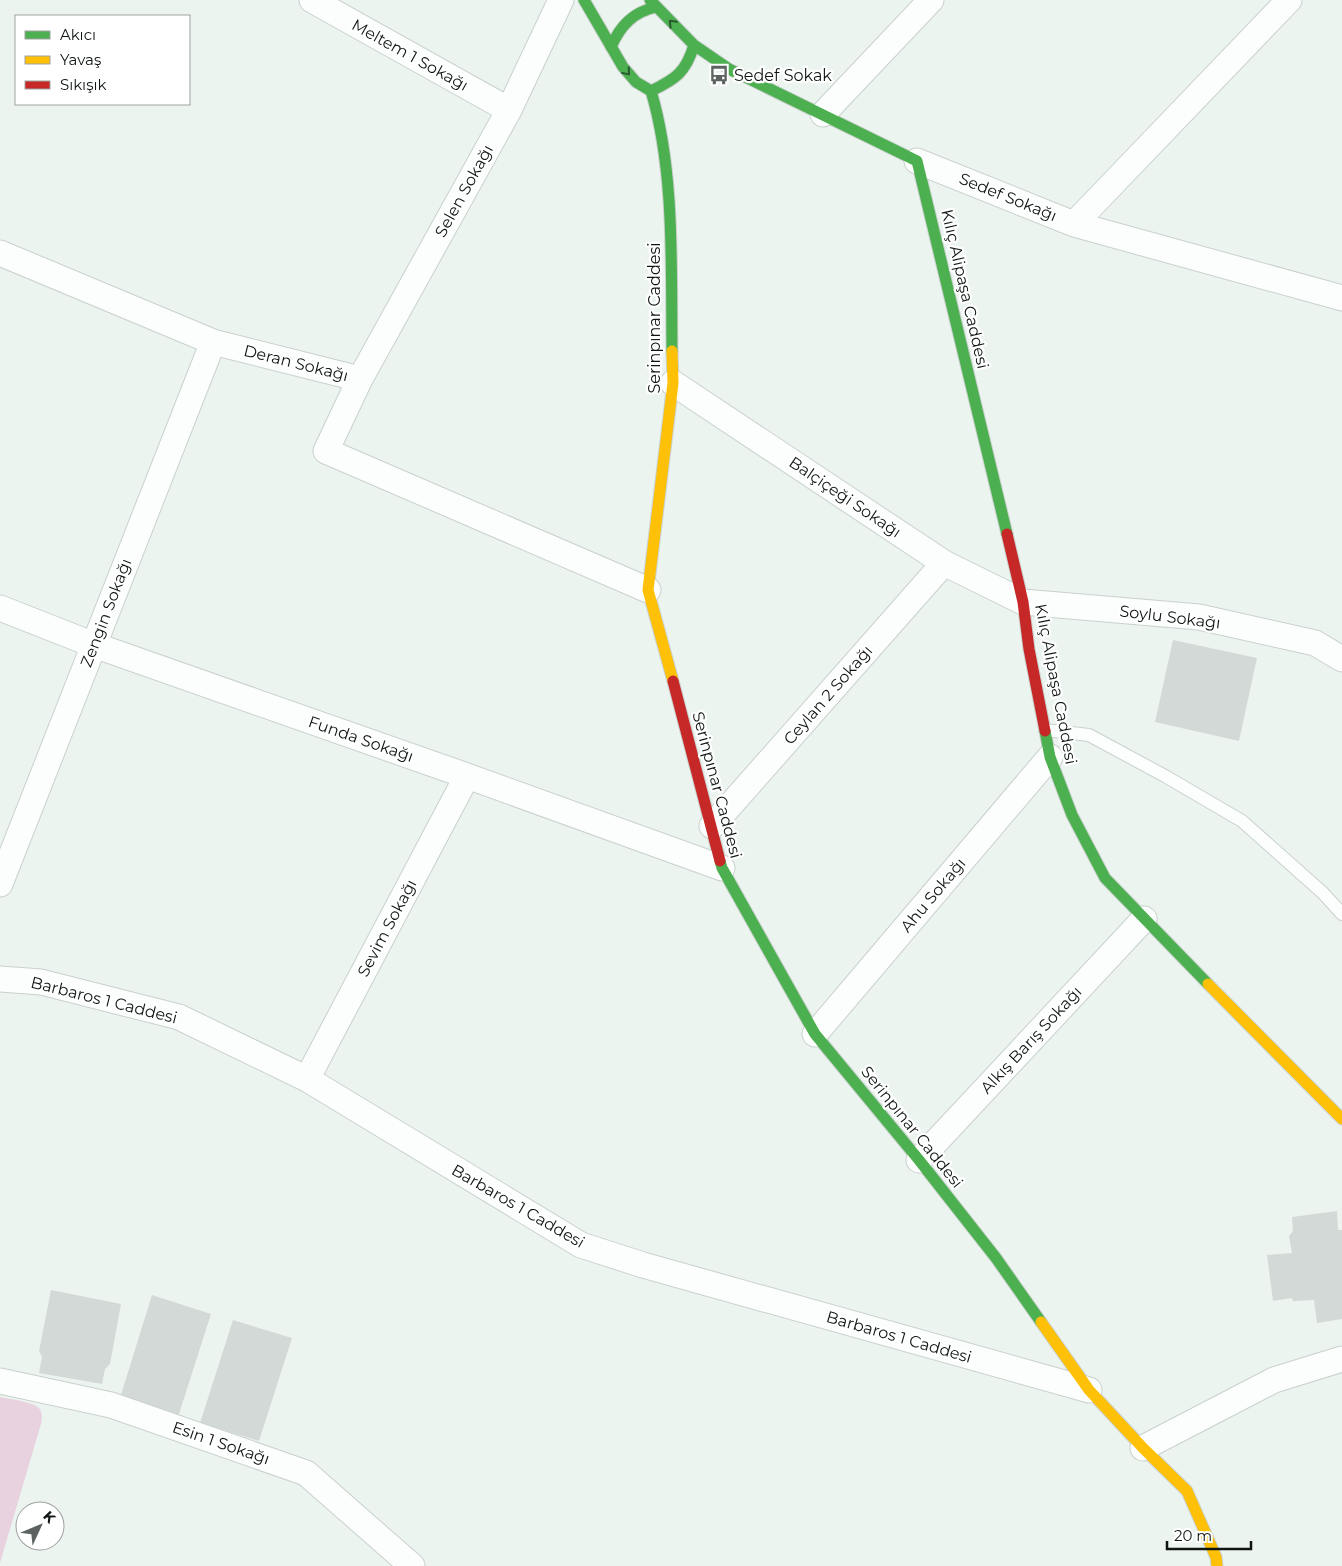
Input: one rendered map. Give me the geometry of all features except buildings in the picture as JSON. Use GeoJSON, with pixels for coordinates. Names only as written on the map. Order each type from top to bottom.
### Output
{"type":"FeatureCollection","features":[{"type":"Feature","properties":{"kind":"street","name":"Meltem 1 Sokağı"},"geometry":{"type":"LineString","coordinates":[[312,0],[509,110]]}},
{"type":"Feature","properties":{"kind":"street","name":"Selen Sokağı"},"geometry":{"type":"LineString","coordinates":[[360,379],[509,110],[561,0]]}},
{"type":"Feature","properties":{"kind":"street"},"geometry":{"type":"LineString","coordinates":[[584,0],[623,68],[636,82],[651,91],[674,80],[690,61],[694,46],[653,3],[648,8],[631,17],[616,33],[611,47]]}},
{"type":"Feature","properties":{"kind":"street"},"geometry":{"type":"LineString","coordinates":[[823,114],[931,0]]}},
{"type":"Feature","properties":{"kind":"street"},"geometry":{"type":"LineString","coordinates":[[1074,224],[1289,0]]}},
{"type":"Feature","properties":{"kind":"street","name":"Sedef Sokağı"},"geometry":{"type":"LineString","coordinates":[[694,46],[729,69],[918,161],[1074,224],[1342,298]]}},
{"type":"Feature","properties":{"kind":"street","name":"Serinpınar Caddesi"},"geometry":{"type":"LineString","coordinates":[[651,91],[658,114],[670,198],[673,383],[648,590],[722,868],[815,1034],[919,1160],[996,1258],[1089,1390],[1143,1448],[1188,1491],[1216,1557],[1217,1566]]}},
{"type":"Feature","properties":{"kind":"street","name":"Kılıç Alipaşa Caddesi"},"geometry":{"type":"LineString","coordinates":[[918,161],[1023,602],[1029,649],[1050,756],[1072,815],[1105,878],[1342,1118]]}},
{"type":"Feature","properties":{"kind":"street","name":"Deran Sokağı"},"geometry":{"type":"LineString","coordinates":[[0,253],[213,342],[360,379],[326,451],[648,590]]}},
{"type":"Feature","properties":{"kind":"street","name":"Zengin Sokağı"},"geometry":{"type":"LineString","coordinates":[[0,884],[213,342]]}},
{"type":"Feature","properties":{"kind":"street","name":"Balçiçeği Sokağı"},"geometry":{"type":"LineString","coordinates":[[673,383],[944,563],[1023,602]]}},
{"type":"Feature","properties":{"kind":"street","name":"Ceylan 2 Sokağı"},"geometry":{"type":"LineString","coordinates":[[712,826],[944,563]]}},
{"type":"Feature","properties":{"kind":"street","name":"Soylu Sokağı"},"geometry":{"type":"LineString","coordinates":[[1023,602],[1198,617],[1315,643],[1342,659]]}},
{"type":"Feature","properties":{"kind":"street","name":"Funda Sokağı"},"geometry":{"type":"LineString","coordinates":[[0,608],[94,645],[722,868]]}},
{"type":"Feature","properties":{"kind":"street","name":"Ahu Sokağı"},"geometry":{"type":"LineString","coordinates":[[815,1034],[1050,756]]}},
{"type":"Feature","properties":{"kind":"street","name":"Sevim Sokağı"},"geometry":{"type":"LineString","coordinates":[[306,1079],[467,776]]}},
{"type":"Feature","properties":{"kind":"street","name":"Alkış Barış Sokağı"},"geometry":{"type":"LineString","coordinates":[[919,1160],[1144,919]]}},
{"type":"Feature","properties":{"kind":"street","name":"Barbaros 1 Caddesi"},"geometry":{"type":"LineString","coordinates":[[0,979],[41,982],[179,1017],[306,1079],[581,1244],[653,1268],[1089,1390]]}},
{"type":"Feature","properties":{"kind":"street"},"geometry":{"type":"LineString","coordinates":[[1143,1448],[1274,1380],[1342,1359]]}},
{"type":"Feature","properties":{"kind":"street","name":"Esin 1 Sokağı"},"geometry":{"type":"LineString","coordinates":[[0,1381],[111,1405],[306,1473],[412,1566]]}},
{"type":"Feature","properties":{"kind":"lane"},"geometry":{"type":"LineString","coordinates":[[1045,730],[1089,735],[1242,821],[1323,893],[1342,914]]}},
{"type":"Feature","properties":{"kind":"shaded area"},"geometry":{"type":"Polygon","coordinates":[[[0,1397],[27,1402],[36,1406],[39,1408],[42,1416],[18,1501],[15,1501],[15,1512],[0,1563],[0,1397]]]}},
{"type":"Feature","properties":{"kind":"traffic: fast"},"geometry":{"type":"LineString","coordinates":[[584,0],[623,67],[636,82],[651,91],[659,122],[668,187],[670,220],[672,351]]}},
{"type":"Feature","properties":{"kind":"traffic: fast"},"geometry":{"type":"LineString","coordinates":[[650,0],[694,45],[729,69],[917,161],[1007,534]]}},
{"type":"Feature","properties":{"kind":"traffic: fast"},"geometry":{"type":"LineString","coordinates":[[611,47],[628,21],[641,12],[656,7]]}},
{"type":"Feature","properties":{"kind":"traffic: fast"},"geometry":{"type":"LineString","coordinates":[[651,91],[679,74],[687,62],[694,45]]}},
{"type":"Feature","properties":{"kind":"traffic: fast"},"geometry":{"type":"LineString","coordinates":[[1045,731],[1050,757],[1072,815],[1105,878],[1208,984]]}},
{"type":"Feature","properties":{"kind":"traffic: fast"},"geometry":{"type":"LineString","coordinates":[[720,861],[722,868],[815,1034],[919,1160],[996,1258],[1041,1322]]}},
{"type":"Feature","properties":{"kind":"traffic: slow"},"geometry":{"type":"LineString","coordinates":[[672,351],[673,383],[648,590],[673,681]]}},
{"type":"Feature","properties":{"kind":"traffic: slow"},"geometry":{"type":"LineString","coordinates":[[1208,984],[1342,1119]]}},
{"type":"Feature","properties":{"kind":"traffic: slow"},"geometry":{"type":"LineString","coordinates":[[1041,1322],[1089,1390],[1143,1448],[1187,1491],[1216,1557],[1217,1566]]}},
{"type":"Feature","properties":{"kind":"traffic: jam"},"geometry":{"type":"LineString","coordinates":[[1007,534],[1023,602],[1029,649],[1045,731]]}},
{"type":"Feature","properties":{"kind":"traffic: jam"},"geometry":{"type":"LineString","coordinates":[[673,681],[720,861]]}},
{"type":"Feature","properties":{"kind":"place","name":"Sedef Sokak"},"geometry":{"type":"Point","coordinates":[719,75]}}]}
